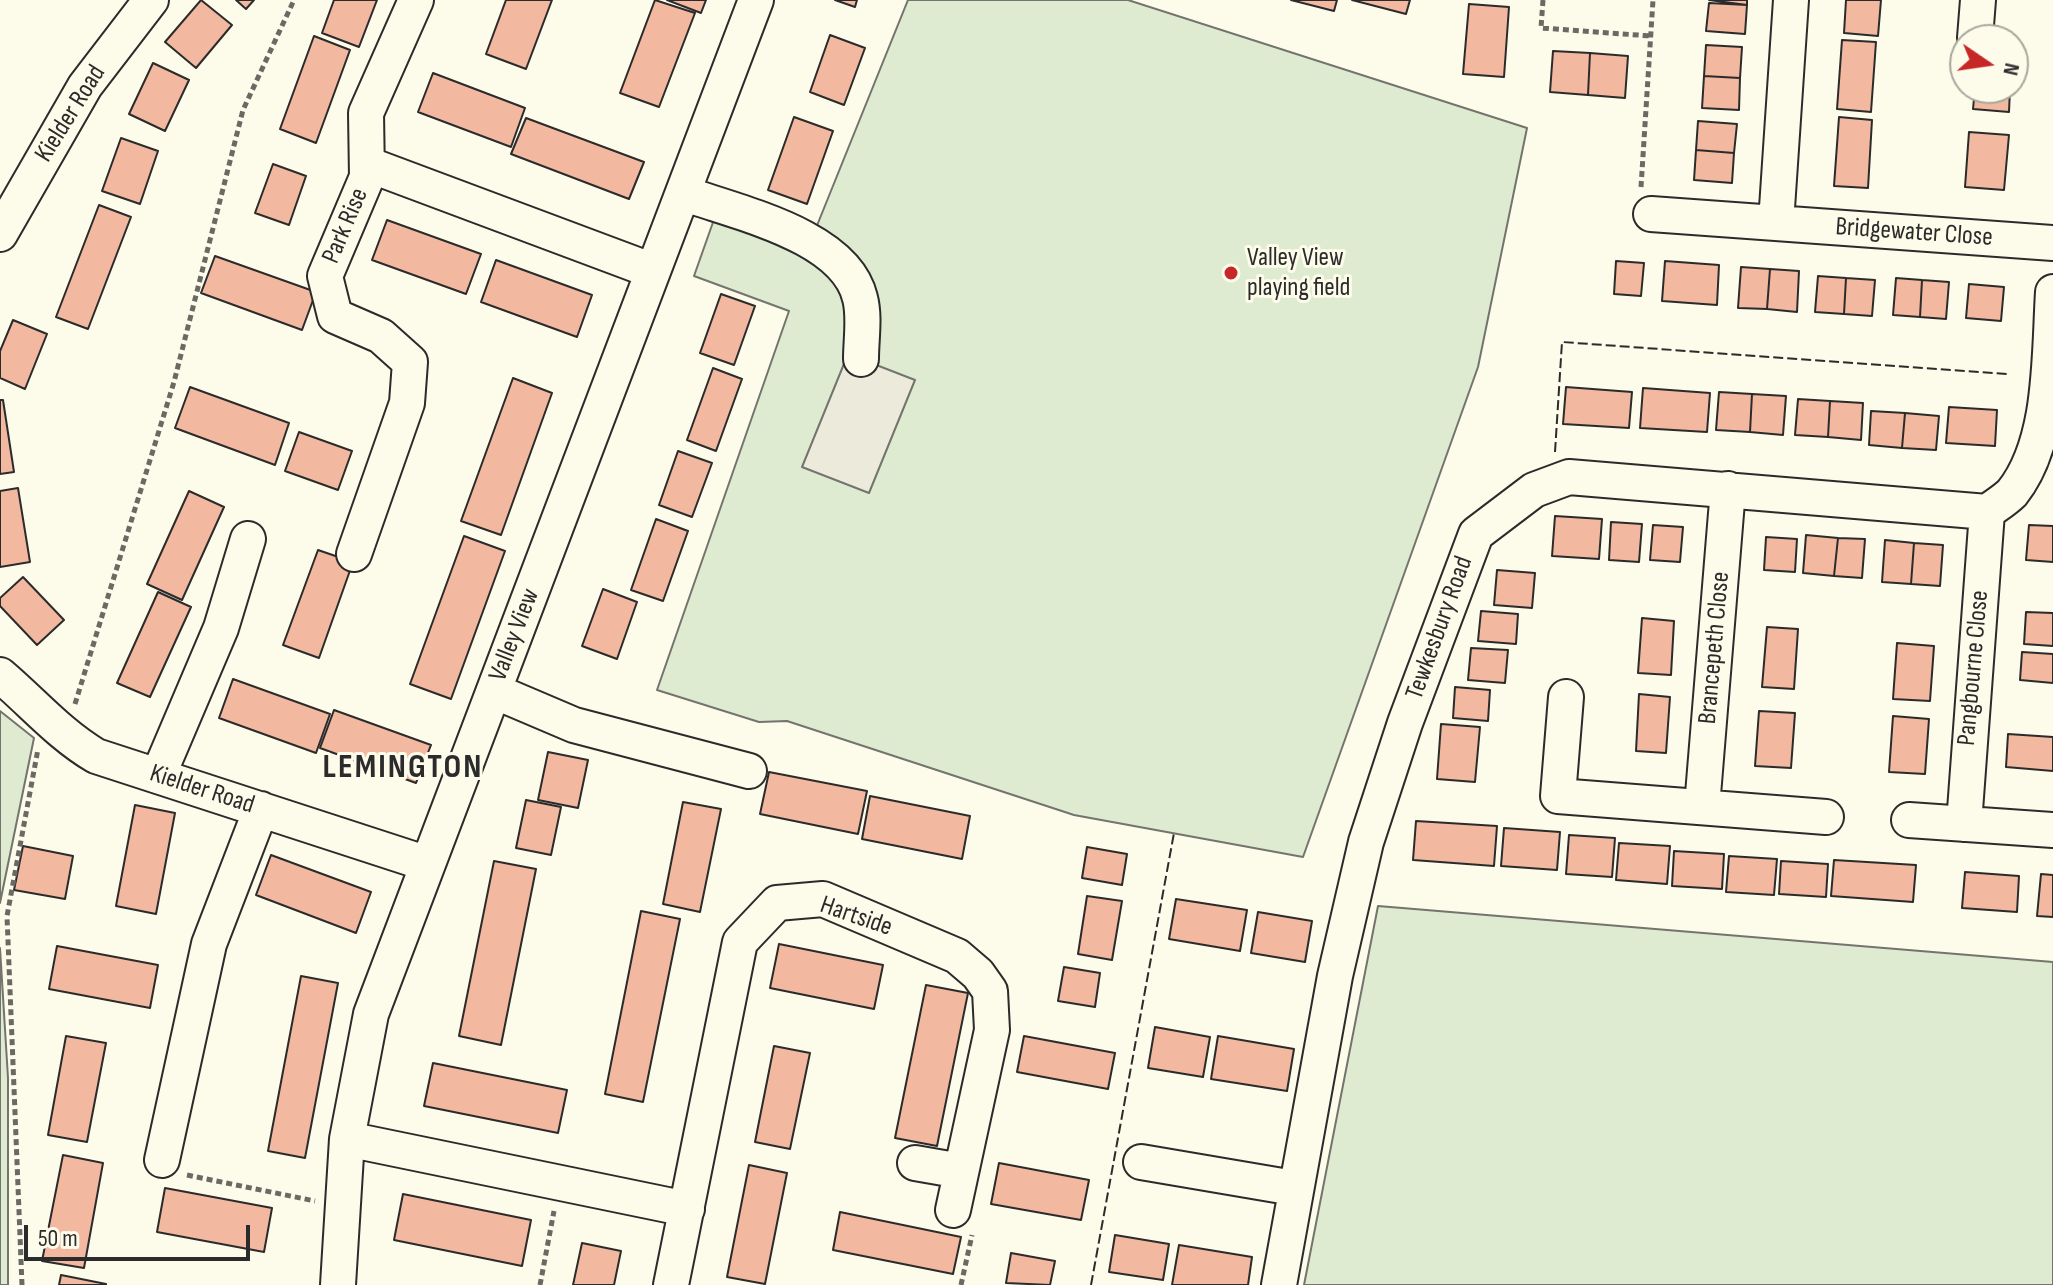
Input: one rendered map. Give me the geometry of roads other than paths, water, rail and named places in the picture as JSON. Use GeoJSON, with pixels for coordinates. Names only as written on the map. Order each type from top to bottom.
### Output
{"type":"FeatureCollection","features":[{"type":"Feature","properties":{"kind":"street","name":"Kielder Road"},"geometry":{"type":"LineString","coordinates":[[0,234],[85,86],[151,0]]}},
{"type":"Feature","properties":{"kind":"street","name":"Park Rise"},"geometry":{"type":"LineString","coordinates":[[354,554],[407,403],[410,362],[381,336],[335,316],[325,276],[367,177],[366,113],[416,0]]}},
{"type":"Feature","properties":{"kind":"street","name":"Valley View"},"geometry":{"type":"LineString","coordinates":[[338,1285],[347,1139],[371,1014],[756,0]]}},
{"type":"Feature","properties":{"kind":"street"},"geometry":{"type":"LineString","coordinates":[[1776,223],[1791,0]]}},
{"type":"Feature","properties":{"kind":"street"},"geometry":{"type":"LineString","coordinates":[[1976,24],[1978,0]]}},
{"type":"Feature","properties":{"kind":"street"},"geometry":{"type":"LineString","coordinates":[[367,164],[653,271]]}},
{"type":"Feature","properties":{"kind":"street"},"geometry":{"type":"LineString","coordinates":[[683,193],[808,240],[843,263],[861,299],[861,359]]}},
{"type":"Feature","properties":{"kind":"street","name":"Bridgewater Close"},"geometry":{"type":"LineString","coordinates":[[1651,214],[2053,243]]}},
{"type":"Feature","properties":{"kind":"street"},"geometry":{"type":"LineString","coordinates":[[1987,512],[2011,494],[2030,466],[2040,440],[2053,292]]}},
{"type":"Feature","properties":{"kind":"street","name":"Tewkesbury Road"},"geometry":{"type":"LineString","coordinates":[[1279,1285],[1294,1188],[1335,976],[1366,842],[1405,723],[1476,534],[1534,490],[1569,477],[1987,512]]}},
{"type":"Feature","properties":{"kind":"street","name":"Brancepeth Close"},"geometry":{"type":"LineString","coordinates":[[1702,807],[1728,489]]}},
{"type":"Feature","properties":{"kind":"street","name":"Pangbourne Close"},"geometry":{"type":"LineString","coordinates":[[1964,824],[1987,512]]}},
{"type":"Feature","properties":{"kind":"street"},"geometry":{"type":"LineString","coordinates":[[158,776],[221,628],[248,539]]}},
{"type":"Feature","properties":{"kind":"street","name":"Kielder Road"},"geometry":{"type":"LineString","coordinates":[[0,675],[36,705],[64,737],[96,756],[428,864]]}},
{"type":"Feature","properties":{"kind":"street"},"geometry":{"type":"LineString","coordinates":[[494,691],[574,725],[749,771]]}},
{"type":"Feature","properties":{"kind":"street"},"geometry":{"type":"LineString","coordinates":[[1566,697],[1558,796],[1826,817]]}},
{"type":"Feature","properties":{"kind":"street"},"geometry":{"type":"LineString","coordinates":[[162,1160],[209,944],[261,809]]}},
{"type":"Feature","properties":{"kind":"street"},"geometry":{"type":"LineString","coordinates":[[1909,820],[2053,830]]}},
{"type":"Feature","properties":{"kind":"street","name":"Hartside"},"geometry":{"type":"LineString","coordinates":[[671,1285],[740,942],[777,903],[823,899],[957,956],[978,974],[990,991],[992,1030],[953,1210]]}},
{"type":"Feature","properties":{"kind":"street"},"geometry":{"type":"LineString","coordinates":[[347,1139],[687,1209]]}},
{"type":"Feature","properties":{"kind":"street"},"geometry":{"type":"LineString","coordinates":[[1141,1162],[1294,1188]]}},
{"type":"Feature","properties":{"kind":"street"},"geometry":{"type":"LineString","coordinates":[[915,1163],[961,1171]]}},
{"type":"Feature","properties":{"kind":"place","name":"Valley View playing field"},"geometry":{"type":"Point","coordinates":[1231,273]}},
{"type":"Feature","properties":{"kind":"district","name":"LEMINGTON"},"geometry":{"type":"Point","coordinates":[403,768]}}]}
